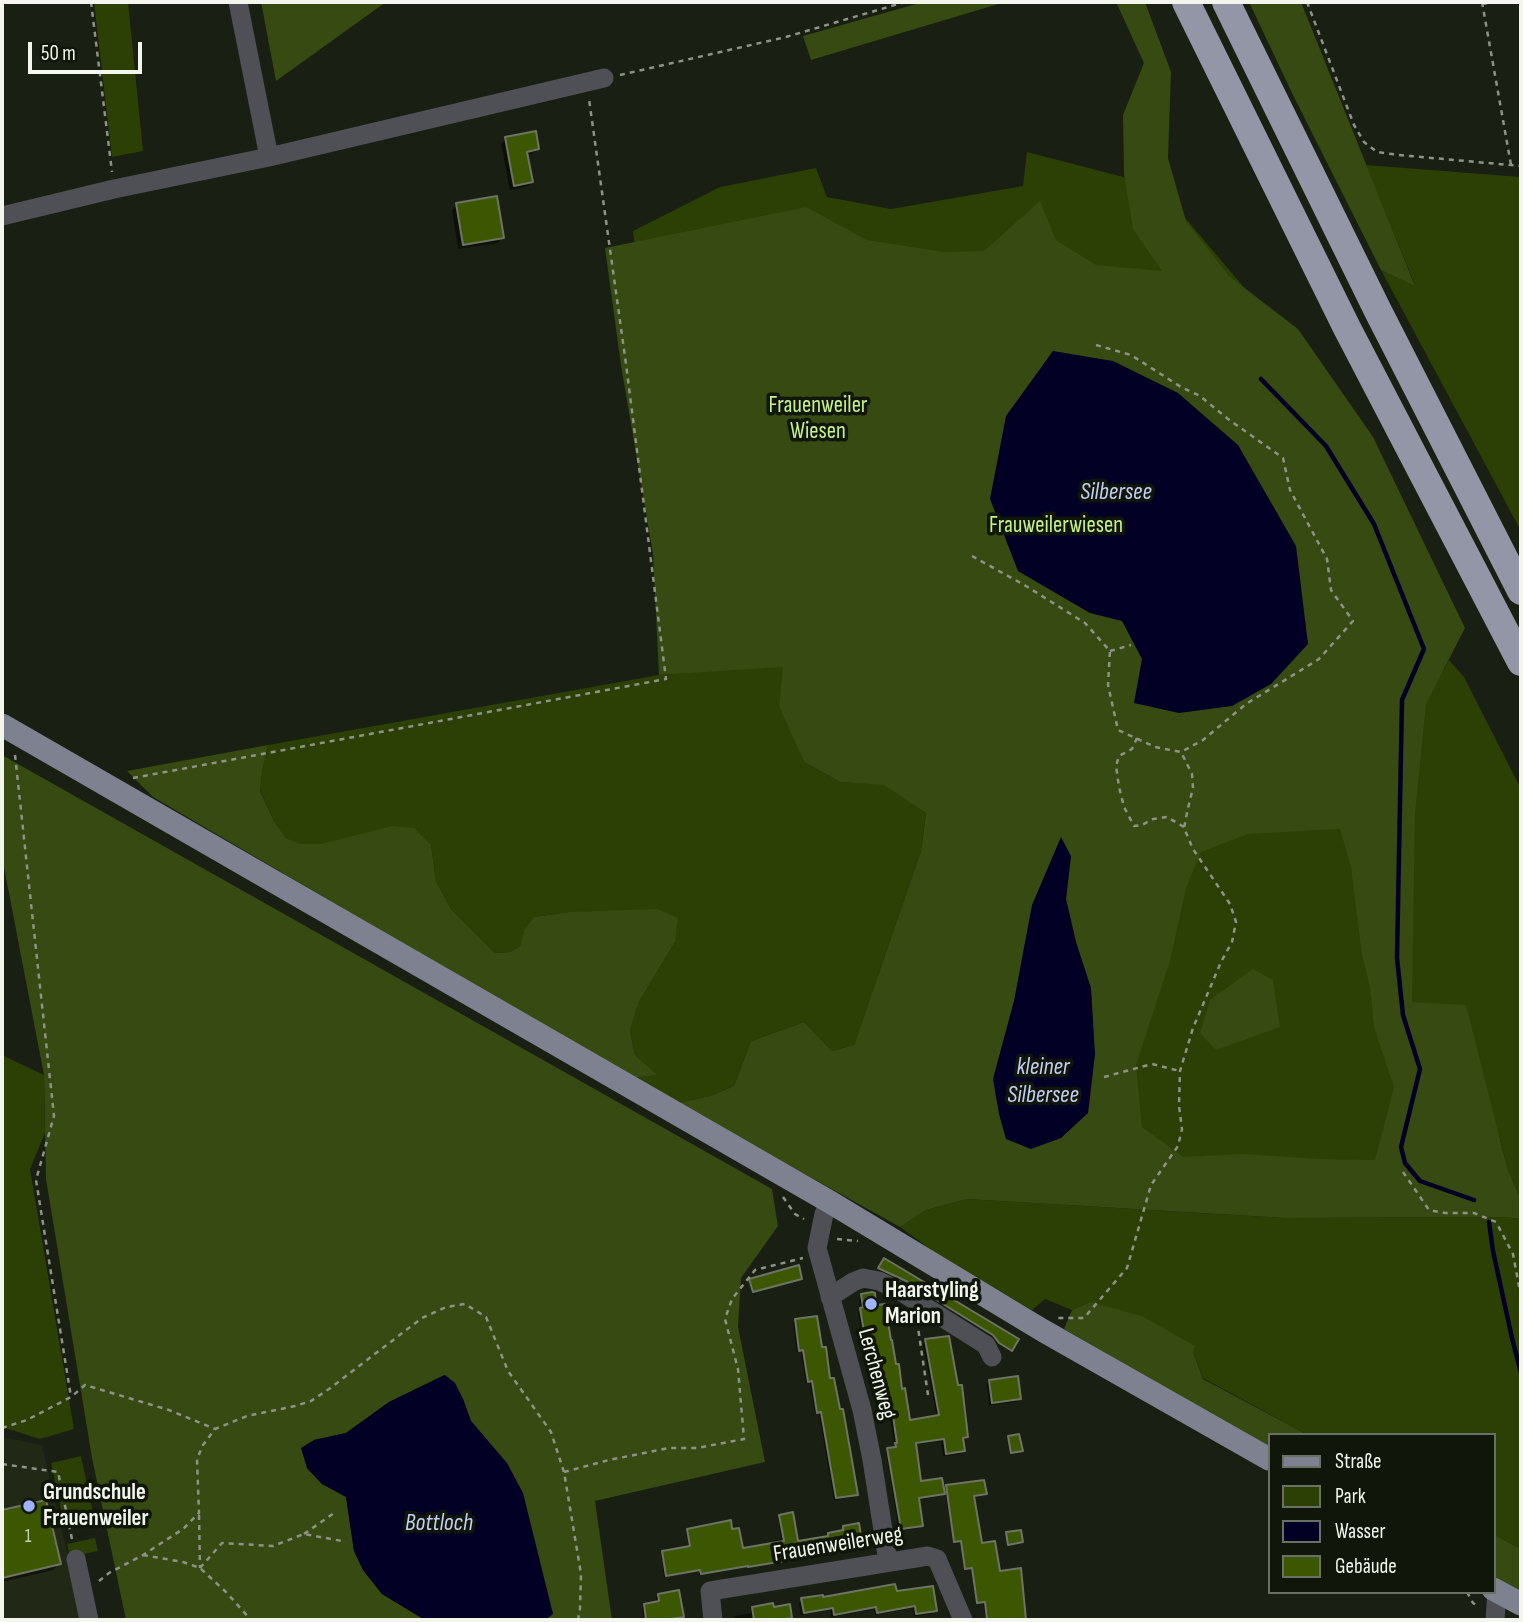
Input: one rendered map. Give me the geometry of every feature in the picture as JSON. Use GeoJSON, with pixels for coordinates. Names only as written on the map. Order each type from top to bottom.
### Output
{"type":"FeatureCollection","features":[{"type":"Feature","properties":{"kind":"highway"},"geometry":{"type":"LineString","coordinates":[[1186,2],[1347,327],[1521,662]]}},
{"type":"Feature","properties":{"kind":"highway"},"geometry":{"type":"LineString","coordinates":[[1226,2],[1378,311],[1521,591]]}},
{"type":"Feature","properties":{"kind":"main road"},"geometry":{"type":"LineString","coordinates":[[10,730],[830,1202],[1042,1330],[1268,1458]]}},
{"type":"Feature","properties":{"kind":"main road"},"geometry":{"type":"LineString","coordinates":[[1495,1590],[1521,1604]]}},
{"type":"Feature","properties":{"kind":"street"},"geometry":{"type":"LineString","coordinates":[[238,2],[269,157]]}},
{"type":"Feature","properties":{"kind":"street"},"geometry":{"type":"LineString","coordinates":[[2,216],[596,80]]}},
{"type":"Feature","properties":{"kind":"street","name":"Lerchenweg"},"geometry":{"type":"LineString","coordinates":[[830,1202],[824,1214],[817,1248],[862,1410],[888,1562]]}},
{"type":"Feature","properties":{"kind":"street"},"geometry":{"type":"LineString","coordinates":[[830,1297],[863,1278],[879,1281],[986,1345],[992,1357]]}},
{"type":"Feature","properties":{"kind":"street","name":"Frauenweilerweg"},"geometry":{"type":"LineString","coordinates":[[713,1620],[710,1591],[928,1556],[937,1559],[963,1620]]}},
{"type":"Feature","properties":{"kind":"street"},"geometry":{"type":"LineString","coordinates":[[76,1559],[89,1620]]}},
{"type":"Feature","properties":{"kind":"street"},"geometry":{"type":"LineString","coordinates":[[1495,1590],[1496,1620]]}},
{"type":"Feature","properties":{"kind":"path"},"geometry":{"type":"LineString","coordinates":[[91,2],[114,189]]}},
{"type":"Feature","properties":{"kind":"path"},"geometry":{"type":"LineString","coordinates":[[106,784],[666,679],[624,351],[596,80],[786,37],[905,2]]}},
{"type":"Feature","properties":{"kind":"path"},"geometry":{"type":"LineString","coordinates":[[1307,2],[1354,125],[1364,142],[1377,152],[1521,166]]}},
{"type":"Feature","properties":{"kind":"path"},"geometry":{"type":"LineString","coordinates":[[1494,2],[1482,3],[1511,165]]}},
{"type":"Feature","properties":{"kind":"path"},"geometry":{"type":"LineString","coordinates":[[972,556],[1027,586],[1085,623],[1110,651],[1108,685],[1118,730],[1155,747],[1181,752],[1203,740],[1246,704],[1319,659],[1353,621],[1331,590],[1327,559],[1290,490],[1283,458],[1200,396],[1131,355],[1096,345]]}},
{"type":"Feature","properties":{"kind":"path"},"geometry":{"type":"LineString","coordinates":[[1110,651],[1131,645]]}},
{"type":"Feature","properties":{"kind":"path"},"geometry":{"type":"LineString","coordinates":[[10,730],[18,776],[54,1116],[36,1181],[71,1396]]}},
{"type":"Feature","properties":{"kind":"path"},"geometry":{"type":"LineString","coordinates":[[1059,1317],[1084,1318],[1127,1268],[1151,1185],[1178,1146],[1182,1129],[1179,1106],[1180,1071],[1193,1028],[1232,942],[1236,922],[1230,904],[1193,849],[1184,828],[1167,817],[1134,826],[1124,807],[1116,766],[1119,756],[1132,749],[1137,738]]}},
{"type":"Feature","properties":{"kind":"path"},"geometry":{"type":"LineString","coordinates":[[1181,752],[1192,774],[1193,788],[1184,828]]}},
{"type":"Feature","properties":{"kind":"path"},"geometry":{"type":"LineString","coordinates":[[1104,1077],[1152,1064],[1180,1071]]}},
{"type":"Feature","properties":{"kind":"path"},"geometry":{"type":"LineString","coordinates":[[1403,1172],[1429,1210],[1474,1213],[1496,1222],[1513,1254],[1521,1297]]}},
{"type":"Feature","properties":{"kind":"path"},"geometry":{"type":"LineString","coordinates":[[564,1472],[669,1448],[697,1448],[744,1439],[738,1369],[725,1319],[732,1299],[755,1270],[803,1258],[817,1248]]}},
{"type":"Feature","properties":{"kind":"path"},"geometry":{"type":"LineString","coordinates":[[914,1300],[928,1395]]}},
{"type":"Feature","properties":{"kind":"path"},"geometry":{"type":"LineString","coordinates":[[200,1568],[197,1459],[215,1429],[247,1416],[311,1401],[422,1318],[446,1307],[465,1304],[486,1317],[508,1371],[551,1432],[564,1472],[581,1574],[578,1620]]}},
{"type":"Feature","properties":{"kind":"path"},"geometry":{"type":"LineString","coordinates":[[2,1428],[27,1420],[71,1396],[85,1385],[169,1410],[215,1429]]}},
{"type":"Feature","properties":{"kind":"path"},"geometry":{"type":"LineString","coordinates":[[2,1464],[58,1472],[76,1559]]}},
{"type":"Feature","properties":{"kind":"path"},"geometry":{"type":"LineString","coordinates":[[99,1581],[183,1530],[199,1513]]}},
{"type":"Feature","properties":{"kind":"path"},"geometry":{"type":"LineString","coordinates":[[200,1568],[222,1544],[273,1546],[304,1534],[334,1513]]}},
{"type":"Feature","properties":{"kind":"path"},"geometry":{"type":"LineString","coordinates":[[304,1534],[342,1541]]}},
{"type":"Feature","properties":{"kind":"path"},"geometry":{"type":"LineString","coordinates":[[143,1555],[200,1568],[251,1620]]}},
{"type":"Feature","properties":{"kind":"shaded area","name":"Grundschule Frauenweiler"},"geometry":{"type":"Polygon","coordinates":[[[2,1437],[42,1445],[83,1620],[2,1620],[2,1437]]]}},
{"type":"Feature","properties":{"kind":"green space"},"geometry":{"type":"Polygon","coordinates":[[[94,2],[128,2],[143,151],[112,157],[94,2]]]}},
{"type":"Feature","properties":{"kind":"green space"},"geometry":{"type":"Polygon","coordinates":[[[261,2],[386,2],[276,81],[261,2]]]}},
{"type":"Feature","properties":{"kind":"green space"},"geometry":{"type":"Polygon","coordinates":[[[923,2],[1005,2],[811,60],[803,36],[923,2]]]}},
{"type":"Feature","properties":{"kind":"green space","name":"Frauenweiler Wiesen"},"geometry":{"type":"Polygon","coordinates":[[[1116,2],[1145,2],[1171,72],[1168,158],[1186,221],[1229,276],[1298,329],[1373,437],[1465,628],[1426,704],[1415,813],[1412,1002],[1466,1005],[1507,1167],[1521,1201],[1521,1219],[1285,1218],[967,1199],[926,1210],[900,1227],[677,1103],[710,1096],[734,1086],[751,1041],[804,1022],[832,1051],[854,1045],[921,851],[926,813],[884,785],[840,782],[804,762],[779,706],[783,667],[659,675],[653,554],[621,365],[605,248],[806,207],[867,240],[944,252],[984,251],[1040,201],[1056,240],[1096,265],[1162,271],[1133,229],[1124,174],[1123,115],[1144,63],[1116,2]],[[1340,829],[1248,834],[1201,852],[1186,888],[1170,961],[1136,1065],[1142,1127],[1183,1157],[1244,1154],[1375,1160],[1394,1087],[1374,1027],[1351,867],[1340,829]],[[1071,856],[1014,1001],[993,1079],[1061,1138],[1088,1112],[1095,1054],[1066,899],[1071,856]]]}},
{"type":"Feature","properties":{"kind":"green space"},"geometry":{"type":"Polygon","coordinates":[[[1249,2],[1301,2],[1415,286],[1381,270],[1249,2]]]}},
{"type":"Feature","properties":{"kind":"green space","name":"Frauweilerwiesen"},"geometry":{"type":"Polygon","coordinates":[[[1027,152],[1158,186],[1253,298],[1442,673],[1449,660],[1464,677],[1521,789],[1521,1201],[1507,1167],[1498,1131],[1509,1196],[908,1149],[936,798],[779,704],[804,762],[840,782],[884,784],[926,813],[921,851],[854,1045],[832,1051],[804,1022],[751,1041],[734,1086],[710,1096],[677,1103],[634,1078],[656,1075],[635,1055],[630,1031],[639,1002],[675,942],[569,912],[534,917],[524,931],[520,946],[510,952],[495,953],[451,909],[436,881],[431,845],[300,845],[286,838],[274,821],[260,790],[268,745],[659,675],[687,673],[633,231],[720,187],[816,168],[827,197],[891,209],[1023,186],[1027,152]]]}},
{"type":"Feature","properties":{"kind":"green space"},"geometry":{"type":"Polygon","coordinates":[[[1366,165],[1521,177],[1521,531],[1381,270],[1415,285],[1366,165]]]}},
{"type":"Feature","properties":{"kind":"green space"},"geometry":{"type":"Polygon","coordinates":[[[268,745],[260,791],[274,821],[286,838],[300,844],[321,844],[392,826],[414,828],[431,845],[436,881],[451,909],[495,953],[510,952],[520,946],[524,930],[534,917],[569,912],[658,909],[678,918],[675,942],[639,1002],[630,1031],[635,1055],[657,1075],[634,1078],[619,1070],[153,797],[127,771],[268,745]]]}},
{"type":"Feature","properties":{"kind":"green space"},"geometry":{"type":"Polygon","coordinates":[[[2,755],[772,1189],[778,1226],[741,1278],[738,1327],[765,1462],[595,1501],[612,1620],[545,1620],[553,1613],[487,1440],[471,1421],[463,1399],[444,1375],[389,1402],[346,1433],[314,1440],[307,1468],[322,1484],[346,1496],[354,1551],[363,1570],[382,1594],[425,1620],[126,1620],[92,1458],[46,1179],[44,1075],[2,857],[2,755]]]}},
{"type":"Feature","properties":{"kind":"green space"},"geometry":{"type":"Polygon","coordinates":[[[1253,969],[1273,980],[1280,1027],[1216,1050],[1200,1033],[1210,1000],[1253,969]]]}},
{"type":"Feature","properties":{"kind":"green space"},"geometry":{"type":"Polygon","coordinates":[[[2,1055],[44,1075],[45,1133],[30,1169],[74,1429],[40,1439],[2,1427],[2,1055]]]}},
{"type":"Feature","properties":{"kind":"green space"},"geometry":{"type":"Polygon","coordinates":[[[967,1199],[1285,1218],[1521,1219],[1521,1549],[1495,1535],[1495,1433],[1304,1433],[1203,1378],[1193,1352],[1090,1302],[1072,1310],[1045,1299],[1032,1310],[937,1254],[900,1227],[926,1210],[967,1199]]]}},
{"type":"Feature","properties":{"kind":"green space"},"geometry":{"type":"Polygon","coordinates":[[[1090,1302],[1142,1316],[1195,1346],[1193,1352],[1203,1379],[1304,1433],[1268,1433],[1268,1446],[1064,1329],[1072,1310],[1090,1302]]]}},
{"type":"Feature","properties":{"kind":"green space"},"geometry":{"type":"Polygon","coordinates":[[[81,1456],[95,1522],[65,1528],[51,1463],[81,1456]]]}},
{"type":"Feature","properties":{"kind":"green space"},"geometry":{"type":"Polygon","coordinates":[[[1495,1535],[1521,1549],[1521,1592],[1495,1577],[1495,1535]]]}},
{"type":"Feature","properties":{"kind":"green space"},"geometry":{"type":"Polygon","coordinates":[[[95,1538],[98,1551],[70,1557],[67,1544],[95,1538]]]}},
{"type":"Feature","properties":{"kind":"water","name":"Silbersee"},"geometry":{"type":"Polygon","coordinates":[[[1053,351],[1113,361],[1178,393],[1238,445],[1296,546],[1308,644],[1271,684],[1232,706],[1179,713],[1134,703],[1142,659],[1122,621],[1090,613],[1018,571],[990,499],[1006,416],[1053,351]]]}},
{"type":"Feature","properties":{"kind":"water","name":"kleiner Silbersee"},"geometry":{"type":"Polygon","coordinates":[[[1061,837],[1071,856],[1066,899],[1091,988],[1095,1054],[1088,1113],[1061,1138],[1031,1149],[1006,1139],[993,1079],[1014,1001],[1032,905],[1061,837]]]}},
{"type":"Feature","properties":{"kind":"water","name":"Bottloch"},"geometry":{"type":"Polygon","coordinates":[[[445,1375],[455,1383],[471,1421],[507,1463],[523,1493],[553,1614],[545,1620],[425,1620],[382,1594],[363,1570],[354,1551],[346,1497],[322,1484],[307,1468],[301,1448],[314,1440],[346,1433],[389,1402],[445,1375]]]}},
{"type":"Feature","properties":{"kind":"building"},"geometry":{"type":"Polygon","coordinates":[[[536,131],[539,149],[527,152],[533,182],[514,186],[505,137],[536,131]]]}},
{"type":"Feature","properties":{"kind":"building"},"geometry":{"type":"Polygon","coordinates":[[[497,196],[504,238],[463,245],[456,203],[497,196]]]}},
{"type":"Feature","properties":{"kind":"building"},"geometry":{"type":"Polygon","coordinates":[[[884,1258],[1019,1339],[1012,1351],[999,1343],[993,1335],[906,1281],[878,1268],[884,1258]]]}},
{"type":"Feature","properties":{"kind":"building"},"geometry":{"type":"Polygon","coordinates":[[[799,1265],[802,1279],[753,1292],[749,1279],[799,1265]]]}},
{"type":"Feature","properties":{"kind":"building"},"geometry":{"type":"Polygon","coordinates":[[[875,1293],[876,1305],[885,1304],[910,1420],[939,1415],[925,1339],[949,1336],[958,1385],[962,1385],[968,1437],[963,1438],[965,1451],[946,1454],[944,1439],[916,1443],[921,1481],[942,1478],[945,1494],[919,1498],[923,1526],[901,1529],[887,1448],[896,1447],[897,1443],[893,1416],[884,1418],[860,1308],[863,1307],[861,1294],[875,1293]]]}},
{"type":"Feature","properties":{"kind":"building"},"geometry":{"type":"Polygon","coordinates":[[[817,1316],[822,1347],[826,1347],[830,1378],[834,1378],[840,1409],[843,1409],[858,1495],[836,1498],[821,1412],[817,1413],[812,1381],[808,1382],[803,1350],[799,1351],[795,1319],[817,1316]]]}},
{"type":"Feature","properties":{"kind":"building"},"geometry":{"type":"Polygon","coordinates":[[[1018,1376],[1021,1399],[992,1403],[989,1380],[1018,1376]]]}},
{"type":"Feature","properties":{"kind":"building"},"geometry":{"type":"Polygon","coordinates":[[[1019,1434],[1023,1451],[1011,1453],[1008,1436],[1019,1434]]]}},
{"type":"Feature","properties":{"kind":"building"},"geometry":{"type":"Polygon","coordinates":[[[984,1480],[987,1494],[974,1496],[982,1543],[995,1541],[1000,1571],[1021,1568],[1026,1620],[987,1620],[985,1602],[977,1603],[972,1568],[965,1569],[961,1541],[954,1542],[946,1485],[984,1480]]]}},
{"type":"Feature","properties":{"kind":"building"},"geometry":{"type":"Polygon","coordinates":[[[46,1500],[61,1564],[2,1578],[2,1510],[46,1500]]]}},
{"type":"Feature","properties":{"kind":"building"},"geometry":{"type":"Polygon","coordinates":[[[793,1512],[798,1541],[828,1536],[828,1533],[843,1530],[843,1526],[859,1523],[863,1548],[701,1574],[700,1570],[666,1576],[662,1551],[690,1546],[687,1529],[731,1520],[732,1529],[739,1528],[743,1548],[784,1541],[779,1515],[793,1512]]]}},
{"type":"Feature","properties":{"kind":"building"},"geometry":{"type":"Polygon","coordinates":[[[1021,1530],[1023,1542],[1008,1545],[1006,1532],[1021,1530]]]}},
{"type":"Feature","properties":{"kind":"building"},"geometry":{"type":"Polygon","coordinates":[[[895,1584],[897,1591],[933,1586],[937,1611],[916,1614],[915,1606],[877,1613],[876,1607],[834,1615],[833,1608],[804,1613],[801,1598],[823,1597],[895,1584]]]}},
{"type":"Feature","properties":{"kind":"building"},"geometry":{"type":"Polygon","coordinates":[[[679,1590],[684,1617],[646,1620],[644,1604],[659,1601],[658,1594],[679,1590]]]}},
{"type":"Feature","properties":{"kind":"building"},"geometry":{"type":"Polygon","coordinates":[[[773,1603],[774,1607],[790,1604],[792,1618],[754,1620],[752,1607],[773,1603]]]}},
{"type":"Feature","properties":{"kind":"waterway"},"geometry":{"type":"LineString","coordinates":[[1261,379],[1326,446],[1374,524],[1424,649],[1402,700],[1397,958],[1403,1015],[1420,1069],[1401,1147],[1405,1163],[1420,1181],[1474,1200]]}},
{"type":"Feature","properties":{"kind":"waterway"},"geometry":{"type":"LineString","coordinates":[[1489,1222],[1521,1373]]}},
{"type":"Feature","properties":{"kind":"place","name":"Haarstyling Marion"},"geometry":{"type":"Point","coordinates":[871,1304]}},
{"type":"Feature","properties":{"kind":"place","name":"Grundschule Frauenweiler"},"geometry":{"type":"Point","coordinates":[29,1506]}}]}
